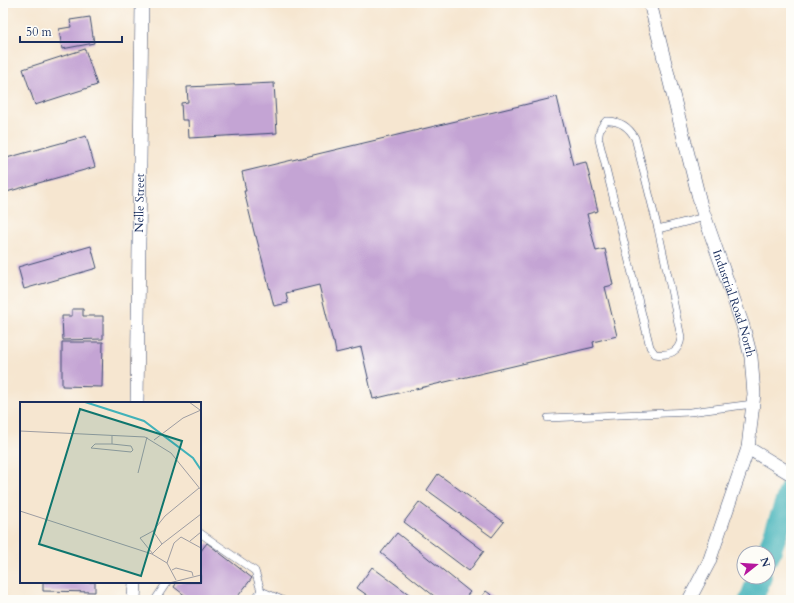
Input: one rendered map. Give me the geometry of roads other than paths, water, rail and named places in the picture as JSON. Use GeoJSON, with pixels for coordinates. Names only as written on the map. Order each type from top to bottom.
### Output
{"type":"FeatureCollection","features":[{"type":"Feature","properties":{"kind":"street","name":"Nelle Street"},"geometry":{"type":"LineString","coordinates":[[137,402],[142,3]]}},
{"type":"Feature","properties":{"kind":"street","name":"Industrial Road North"},"geometry":{"type":"LineString","coordinates":[[650,3],[701,206],[743,326],[751,357],[754,394],[748,448],[709,562],[688,600]]}},
{"type":"Feature","properties":{"kind":"street"},"geometry":{"type":"LineString","coordinates":[[748,448],[791,474]]}},
{"type":"Feature","properties":{"kind":"street"},"geometry":{"type":"LineString","coordinates":[[134,600],[135,583]]}},
{"type":"Feature","properties":{"kind":"lane"},"geometry":{"type":"LineString","coordinates":[[606,121],[618,122],[631,131],[635,138],[658,229],[681,337],[680,346],[675,351],[664,355],[655,354],[650,347],[646,332],[599,140],[598,133],[606,121]]}},
{"type":"Feature","properties":{"kind":"lane"},"geometry":{"type":"LineString","coordinates":[[658,229],[705,217]]}},
{"type":"Feature","properties":{"kind":"lane"},"geometry":{"type":"LineString","coordinates":[[548,418],[690,412],[753,404]]}},
{"type":"Feature","properties":{"kind":"lane"},"geometry":{"type":"LineString","coordinates":[[201,534],[255,571],[261,591]]}},
{"type":"Feature","properties":{"kind":"lane"},"geometry":{"type":"LineString","coordinates":[[155,600],[166,583]]}},
{"type":"Feature","properties":{"kind":"lane"},"geometry":{"type":"LineString","coordinates":[[254,600],[261,591]]}},
{"type":"Feature","properties":{"kind":"lane"},"geometry":{"type":"LineString","coordinates":[[261,591],[282,600]]}},
{"type":"Feature","properties":{"kind":"waterway"},"geometry":{"type":"LineString","coordinates":[[772,545],[791,490]]}},
{"type":"Feature","properties":{"kind":"waterway"},"geometry":{"type":"LineString","coordinates":[[751,600],[757,585]]}}]}
